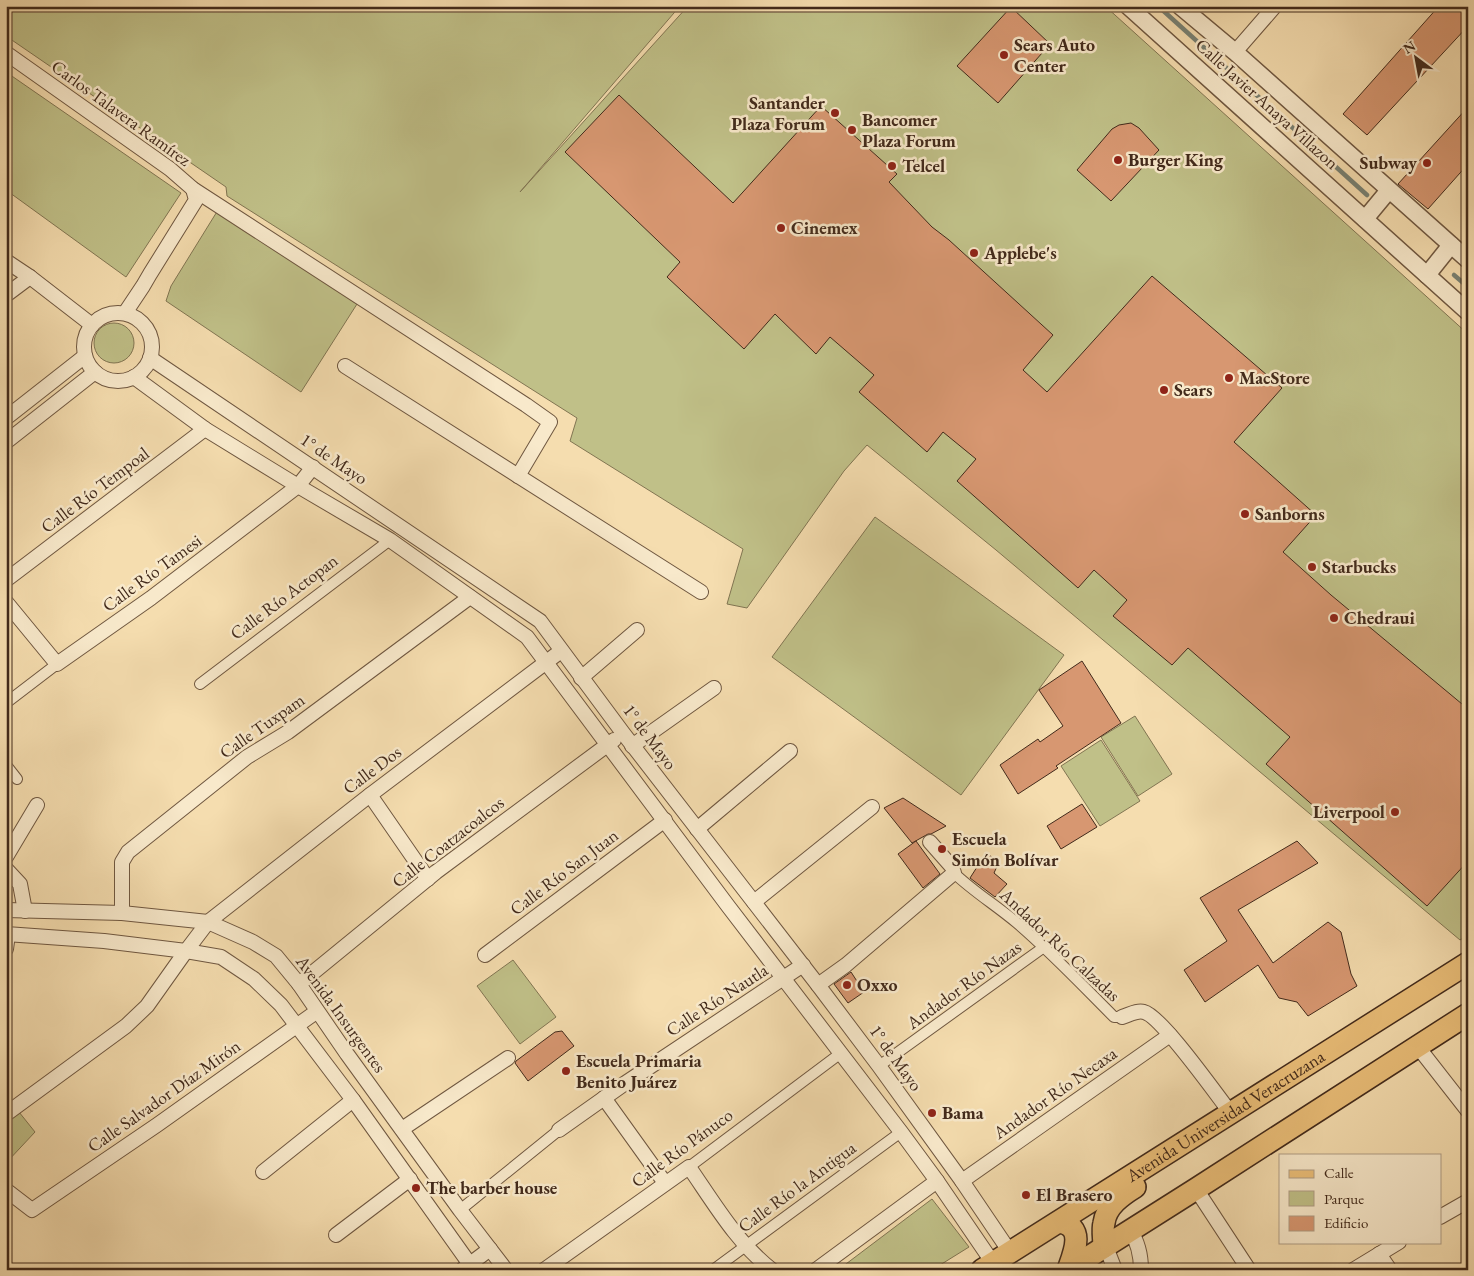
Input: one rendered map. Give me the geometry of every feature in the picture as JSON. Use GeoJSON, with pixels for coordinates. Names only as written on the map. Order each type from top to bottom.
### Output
{"type":"FeatureCollection","features":[{"type":"Feature","properties":{"kind":"main road","name":"Avenida Universidad Veracruzana"},"geometry":{"type":"LineString","coordinates":[[995,1262],[1062,1222],[1230,1112],[1313,1062],[1468,963]]}},
{"type":"Feature","properties":{"kind":"main road"},"geometry":{"type":"LineString","coordinates":[[1068,1270],[1468,1014]]}},
{"type":"Feature","properties":{"kind":"main road"},"geometry":{"type":"LineString","coordinates":[[1104,1247],[1103,1223],[1106,1214],[1113,1204],[1123,1195],[1196,1149],[1211,1137],[1230,1112]]}},
{"type":"Feature","properties":{"kind":"main road"},"geometry":{"type":"LineString","coordinates":[[1062,1222],[1103,1223],[1130,1230]]}},
{"type":"Feature","properties":{"kind":"main road"},"geometry":{"type":"LineString","coordinates":[[1062,1222],[1070,1226],[1075,1233],[1075,1250],[1068,1270]]}},
{"type":"Feature","properties":{"kind":"street","name":"Calle Javier Anaya Villazon"},"geometry":{"type":"LineString","coordinates":[[1128,6],[1468,312]]}},
{"type":"Feature","properties":{"kind":"street","name":"Calle Javier Anaya Villazon"},"geometry":{"type":"LineString","coordinates":[[1180,6],[1235,52],[1468,260]]}},
{"type":"Feature","properties":{"kind":"street"},"geometry":{"type":"LineString","coordinates":[[1235,52],[1275,6]]}},
{"type":"Feature","properties":{"kind":"street","name":"Carlos Talavera Ramírez"},"geometry":{"type":"LineString","coordinates":[[6,54],[170,169],[193,189],[196,200],[144,286],[125,313]]}},
{"type":"Feature","properties":{"kind":"street"},"geometry":{"type":"LineString","coordinates":[[193,189],[510,394],[550,422],[518,476]]}},
{"type":"Feature","properties":{"kind":"street"},"geometry":{"type":"LineString","coordinates":[[1364,219],[1389,190]]}},
{"type":"Feature","properties":{"kind":"street"},"geometry":{"type":"LineString","coordinates":[[1427,275],[1451,244]]}},
{"type":"Feature","properties":{"kind":"street"},"geometry":{"type":"LineString","coordinates":[[6,261],[92,325]]}},
{"type":"Feature","properties":{"kind":"street"},"geometry":{"type":"LineString","coordinates":[[6,295],[30,277]]}},
{"type":"Feature","properties":{"kind":"street"},"geometry":{"type":"LineString","coordinates":[[125,313],[142,322],[148,330],[152,348],[150,358],[147,366],[134,377],[126,380],[110,380],[95,372],[89,365],[85,356],[84,345],[86,335],[97,320],[110,314],[125,313]]}},
{"type":"Feature","properties":{"kind":"street"},"geometry":{"type":"LineString","coordinates":[[6,418],[85,356]]}},
{"type":"Feature","properties":{"kind":"street","name":"1° de Mayo"},"geometry":{"type":"LineString","coordinates":[[150,358],[540,621],[632,746],[818,984],[962,1182],[995,1262]]}},
{"type":"Feature","properties":{"kind":"street"},"geometry":{"type":"LineString","coordinates":[[345,366],[700,592]]}},
{"type":"Feature","properties":{"kind":"street"},"geometry":{"type":"LineString","coordinates":[[6,442],[95,372]]}},
{"type":"Feature","properties":{"kind":"street"},"geometry":{"type":"LineString","coordinates":[[134,377],[205,429],[390,540],[527,637],[728,906],[901,1132],[995,1262]]}},
{"type":"Feature","properties":{"kind":"street","name":"Calle Río Tempoal"},"geometry":{"type":"LineString","coordinates":[[6,580],[205,429]]}},
{"type":"Feature","properties":{"kind":"street","name":"Calle Río Tamesi"},"geometry":{"type":"LineString","coordinates":[[6,703],[57,664],[151,598],[298,486],[313,467]]}},
{"type":"Feature","properties":{"kind":"street","name":"Calle Río Actopan"},"geometry":{"type":"LineString","coordinates":[[200,684],[390,540]]}},
{"type":"Feature","properties":{"kind":"street","name":"Calle Tuxpam"},"geometry":{"type":"LineString","coordinates":[[122,913],[122,862],[128,852],[247,757],[288,732],[470,597]]}},
{"type":"Feature","properties":{"kind":"street"},"geometry":{"type":"LineString","coordinates":[[6,602],[57,664]]}},
{"type":"Feature","properties":{"kind":"street"},"geometry":{"type":"LineString","coordinates":[[581,678],[638,630]]}},
{"type":"Feature","properties":{"kind":"street","name":"Calle Dos"},"geometry":{"type":"LineString","coordinates":[[6,1114],[126,1026],[147,1006],[208,922],[370,795],[561,650]]}},
{"type":"Feature","properties":{"kind":"street"},"geometry":{"type":"LineString","coordinates":[[632,746],[714,688]]}},
{"type":"Feature","properties":{"kind":"street","name":"Calle Coatzacoalcos"},"geometry":{"type":"LineString","coordinates":[[299,984],[428,879],[623,733]]}},
{"type":"Feature","properties":{"kind":"street"},"geometry":{"type":"LineString","coordinates":[[697,829],[790,751]]}},
{"type":"Feature","properties":{"kind":"street"},"geometry":{"type":"LineString","coordinates":[[6,765],[17,779]]}},
{"type":"Feature","properties":{"kind":"street"},"geometry":{"type":"LineString","coordinates":[[370,795],[428,879]]}},
{"type":"Feature","properties":{"kind":"street"},"geometry":{"type":"LineString","coordinates":[[6,856],[38,805]]}},
{"type":"Feature","properties":{"kind":"street"},"geometry":{"type":"LineString","coordinates":[[754,902],[872,807]]}},
{"type":"Feature","properties":{"kind":"street","name":"Calle Río San Juan"},"geometry":{"type":"LineString","coordinates":[[485,954],[665,820]]}},
{"type":"Feature","properties":{"kind":"street"},"geometry":{"type":"LineString","coordinates":[[818,984],[846,965],[953,870],[930,842]]}},
{"type":"Feature","properties":{"kind":"street"},"geometry":{"type":"LineString","coordinates":[[6,869],[20,884],[25,911]]}},
{"type":"Feature","properties":{"kind":"street","name":"Andador Río Calzadas"},"geometry":{"type":"LineString","coordinates":[[953,870],[965,884],[1018,923],[1114,1016],[1122,1017]]}},
{"type":"Feature","properties":{"kind":"street","name":"Avenida Insurgentes"},"geometry":{"type":"LineString","coordinates":[[6,910],[122,913],[208,922],[253,942],[276,956],[299,984],[316,1012],[506,1270]]}},
{"type":"Feature","properties":{"kind":"street"},"geometry":{"type":"LineString","coordinates":[[6,949],[7,934],[104,941],[186,950],[221,957],[254,979],[281,1005],[410,1179],[469,1268],[490,1249]]}},
{"type":"Feature","properties":{"kind":"street","name":"Andador Río Nazas"},"geometry":{"type":"LineString","coordinates":[[879,1066],[1044,947]]}},
{"type":"Feature","properties":{"kind":"street","name":"Calle Río Nautla"},"geometry":{"type":"LineString","coordinates":[[460,1210],[559,1130],[604,1098],[785,979],[803,965]]}},
{"type":"Feature","properties":{"kind":"street"},"geometry":{"type":"LineString","coordinates":[[1122,1017],[1139,1011],[1150,1014],[1170,1035],[1230,1112]]}},
{"type":"Feature","properties":{"kind":"street","name":"Calle Salvador Díaz Mirón"},"geometry":{"type":"LineString","coordinates":[[6,1190],[32,1210],[157,1125],[316,1012]]}},
{"type":"Feature","properties":{"kind":"street","name":"Andador Río Necaxa"},"geometry":{"type":"LineString","coordinates":[[962,1182],[1170,1035]]}},
{"type":"Feature","properties":{"kind":"street"},"geometry":{"type":"LineString","coordinates":[[1418,1046],[1468,1111]]}},
{"type":"Feature","properties":{"kind":"street","name":"Calle Río Pánuco"},"geometry":{"type":"LineString","coordinates":[[544,1270],[689,1167],[841,1053]]}},
{"type":"Feature","properties":{"kind":"street"},"geometry":{"type":"LineString","coordinates":[[402,1129],[508,1058]]}},
{"type":"Feature","properties":{"kind":"street"},"geometry":{"type":"LineString","coordinates":[[604,1098],[665,1183]]}},
{"type":"Feature","properties":{"kind":"street"},"geometry":{"type":"LineString","coordinates":[[263,1172],[353,1100]]}},
{"type":"Feature","properties":{"kind":"street","name":"Calle Río la Antigua"},"geometry":{"type":"LineString","coordinates":[[713,1270],[901,1132]]}},
{"type":"Feature","properties":{"kind":"street"},"geometry":{"type":"LineString","coordinates":[[689,1167],[744,1246],[772,1270]]}},
{"type":"Feature","properties":{"kind":"street"},"geometry":{"type":"LineString","coordinates":[[336,1235],[410,1179]]}},
{"type":"Feature","properties":{"kind":"street"},"geometry":{"type":"LineString","coordinates":[[816,1270],[937,1181]]}},
{"type":"Feature","properties":{"kind":"street"},"geometry":{"type":"LineString","coordinates":[[1196,1189],[1249,1270]]}},
{"type":"Feature","properties":{"kind":"street"},"geometry":{"type":"LineString","coordinates":[[1442,1216],[1468,1201]]}},
{"type":"Feature","properties":{"kind":"street"},"geometry":{"type":"LineString","coordinates":[[1130,1230],[1135,1237],[1140,1251],[1141,1270]]}},
{"type":"Feature","properties":{"kind":"street"},"geometry":{"type":"LineString","coordinates":[[1353,1270],[1396,1244]]}},
{"type":"Feature","properties":{"kind":"street"},"geometry":{"type":"LineString","coordinates":[[1104,1247],[1115,1270]]}},
{"type":"Feature","properties":{"kind":"street"},"geometry":{"type":"LineString","coordinates":[[1380,1254],[1390,1270]]}},
{"type":"Feature","properties":{"kind":"green space"},"geometry":{"type":"Polygon","coordinates":[[[6,6],[680,6],[520,192],[688,6],[1105,6],[1468,334],[1468,935],[1460,940],[996,550],[867,445],[844,471],[747,608],[727,604],[743,549],[570,441],[577,418],[227,196],[226,187],[6,36],[6,6]]]}},
{"type":"Feature","properties":{"kind":"green space"},"geometry":{"type":"Polygon","coordinates":[[[6,72],[181,193],[126,277],[6,190],[6,72]]]}},
{"type":"Feature","properties":{"kind":"green space"},"geometry":{"type":"Polygon","coordinates":[[[218,210],[357,304],[301,392],[166,301],[171,286],[218,210]]]}},
{"type":"Feature","properties":{"kind":"green space"},"geometry":{"type":"Polygon","coordinates":[[[118,323],[125,326],[131,332],[134,343],[133,351],[125,360],[118,363],[110,363],[103,360],[95,351],[94,339],[97,332],[106,324],[118,323]]]}},
{"type":"Feature","properties":{"kind":"green space"},"geometry":{"type":"Polygon","coordinates":[[[875,517],[1064,655],[961,795],[772,657],[875,517]]]}},
{"type":"Feature","properties":{"kind":"green space"},"geometry":{"type":"Polygon","coordinates":[[[1135,716],[1172,774],[1138,796],[1101,737],[1135,716]]]}},
{"type":"Feature","properties":{"kind":"green space"},"geometry":{"type":"Polygon","coordinates":[[[1101,740],[1140,801],[1100,826],[1061,766],[1101,740]]]}},
{"type":"Feature","properties":{"kind":"green space"},"geometry":{"type":"Polygon","coordinates":[[[513,960],[556,1017],[520,1044],[477,986],[513,960]]]}},
{"type":"Feature","properties":{"kind":"green space"},"geometry":{"type":"Polygon","coordinates":[[[15,1107],[35,1132],[6,1163],[6,1114],[15,1107]]]}},
{"type":"Feature","properties":{"kind":"green space"},"geometry":{"type":"Polygon","coordinates":[[[932,1199],[969,1247],[932,1270],[838,1270],[932,1199]]]}},
{"type":"Feature","properties":{"kind":"building"},"geometry":{"type":"Polygon","coordinates":[[[1439,6],[1468,6],[1468,26],[1367,135],[1343,114],[1439,6]]]}},
{"type":"Feature","properties":{"kind":"building","name":"Sears Auto Center"},"geometry":{"type":"Polygon","coordinates":[[[1011,7],[1050,44],[998,103],[957,66],[1011,7]]]}},
{"type":"Feature","properties":{"kind":"building"},"geometry":{"type":"Polygon","coordinates":[[[619,95],[733,203],[821,106],[897,174],[889,182],[932,227],[949,240],[1053,335],[1023,370],[1047,392],[1152,276],[1282,388],[1234,442],[1316,515],[1283,552],[1331,595],[1468,709],[1468,861],[1427,906],[1266,764],[1290,737],[1188,648],[1172,665],[1113,616],[1127,600],[1094,570],[1078,588],[957,481],[976,459],[943,432],[927,452],[859,392],[874,375],[830,337],[816,354],[775,314],[744,349],[667,277],[680,262],[565,152],[619,95]]]}},
{"type":"Feature","properties":{"kind":"building"},"geometry":{"type":"Polygon","coordinates":[[[1468,107],[1468,164],[1428,209],[1398,184],[1468,107]]]}},
{"type":"Feature","properties":{"kind":"building","name":"Burger King"},"geometry":{"type":"Polygon","coordinates":[[[1131,123],[1139,128],[1159,150],[1111,201],[1077,170],[1112,129],[1119,125],[1131,123]]]}},
{"type":"Feature","properties":{"kind":"building"},"geometry":{"type":"Polygon","coordinates":[[[1082,661],[1121,723],[1018,794],[1000,765],[1038,739],[1040,742],[1063,726],[1039,690],[1082,661]]]}},
{"type":"Feature","properties":{"kind":"building"},"geometry":{"type":"Polygon","coordinates":[[[903,798],[946,826],[912,843],[884,808],[903,798]]]}},
{"type":"Feature","properties":{"kind":"building"},"geometry":{"type":"Polygon","coordinates":[[[1082,804],[1097,827],[1061,849],[1047,826],[1082,804]]]}},
{"type":"Feature","properties":{"kind":"building"},"geometry":{"type":"Polygon","coordinates":[[[916,841],[940,874],[923,888],[898,854],[916,841]]]}},
{"type":"Feature","properties":{"kind":"building"},"geometry":{"type":"Polygon","coordinates":[[[1297,841],[1318,863],[1238,910],[1273,963],[1328,922],[1341,932],[1351,974],[1357,986],[1308,1016],[1297,1002],[1279,998],[1258,965],[1205,1002],[1184,970],[1227,941],[1200,898],[1297,841]]]}},
{"type":"Feature","properties":{"kind":"building"},"geometry":{"type":"Polygon","coordinates":[[[986,853],[999,862],[994,873],[1007,884],[995,897],[970,878],[986,853]]]}},
{"type":"Feature","properties":{"kind":"building","name":"Oxxo"},"geometry":{"type":"Polygon","coordinates":[[[851,972],[864,992],[848,1003],[834,984],[851,972]]]}},
{"type":"Feature","properties":{"kind":"building"},"geometry":{"type":"Polygon","coordinates":[[[562,1031],[574,1046],[528,1081],[515,1063],[516,1061],[555,1032],[562,1031]]]}},
{"type":"Feature","properties":{"kind":"waterway"},"geometry":{"type":"LineString","coordinates":[[1158,6],[1367,195]]}},
{"type":"Feature","properties":{"kind":"waterway"},"geometry":{"type":"LineString","coordinates":[[1454,275],[1468,287]]}},
{"type":"Feature","properties":{"kind":"place","name":"Sears Auto Center"},"geometry":{"type":"Point","coordinates":[1004,55]}},
{"type":"Feature","properties":{"kind":"place","name":"Santander Plaza Forum"},"geometry":{"type":"Point","coordinates":[835,113]}},
{"type":"Feature","properties":{"kind":"place","name":"Bancomer Plaza Forum"},"geometry":{"type":"Point","coordinates":[852,130]}},
{"type":"Feature","properties":{"kind":"place","name":"Burger King"},"geometry":{"type":"Point","coordinates":[1118,160]}},
{"type":"Feature","properties":{"kind":"place","name":"Subway"},"geometry":{"type":"Point","coordinates":[1427,163]}},
{"type":"Feature","properties":{"kind":"place","name":"Telcel"},"geometry":{"type":"Point","coordinates":[892,166]}},
{"type":"Feature","properties":{"kind":"place","name":"Cinemex"},"geometry":{"type":"Point","coordinates":[781,228]}},
{"type":"Feature","properties":{"kind":"place","name":"Applebe's"},"geometry":{"type":"Point","coordinates":[974,253]}},
{"type":"Feature","properties":{"kind":"place","name":"MacStore"},"geometry":{"type":"Point","coordinates":[1229,378]}},
{"type":"Feature","properties":{"kind":"place","name":"Sears"},"geometry":{"type":"Point","coordinates":[1164,390]}},
{"type":"Feature","properties":{"kind":"place","name":"Sanborns"},"geometry":{"type":"Point","coordinates":[1245,514]}},
{"type":"Feature","properties":{"kind":"place","name":"Starbucks"},"geometry":{"type":"Point","coordinates":[1312,567]}},
{"type":"Feature","properties":{"kind":"place","name":"Chedraui"},"geometry":{"type":"Point","coordinates":[1334,618]}},
{"type":"Feature","properties":{"kind":"place","name":"Liverpool"},"geometry":{"type":"Point","coordinates":[1395,812]}},
{"type":"Feature","properties":{"kind":"place","name":"Escuela Simón Bolívar"},"geometry":{"type":"Point","coordinates":[942,849]}},
{"type":"Feature","properties":{"kind":"place","name":"Oxxo"},"geometry":{"type":"Point","coordinates":[847,985]}},
{"type":"Feature","properties":{"kind":"place","name":"Escuela Primaria Benito Juárez"},"geometry":{"type":"Point","coordinates":[566,1071]}},
{"type":"Feature","properties":{"kind":"place","name":"Bama"},"geometry":{"type":"Point","coordinates":[932,1113]}},
{"type":"Feature","properties":{"kind":"place","name":"The barber house"},"geometry":{"type":"Point","coordinates":[416,1188]}},
{"type":"Feature","properties":{"kind":"place","name":"El Brasero"},"geometry":{"type":"Point","coordinates":[1026,1195]}}]}
